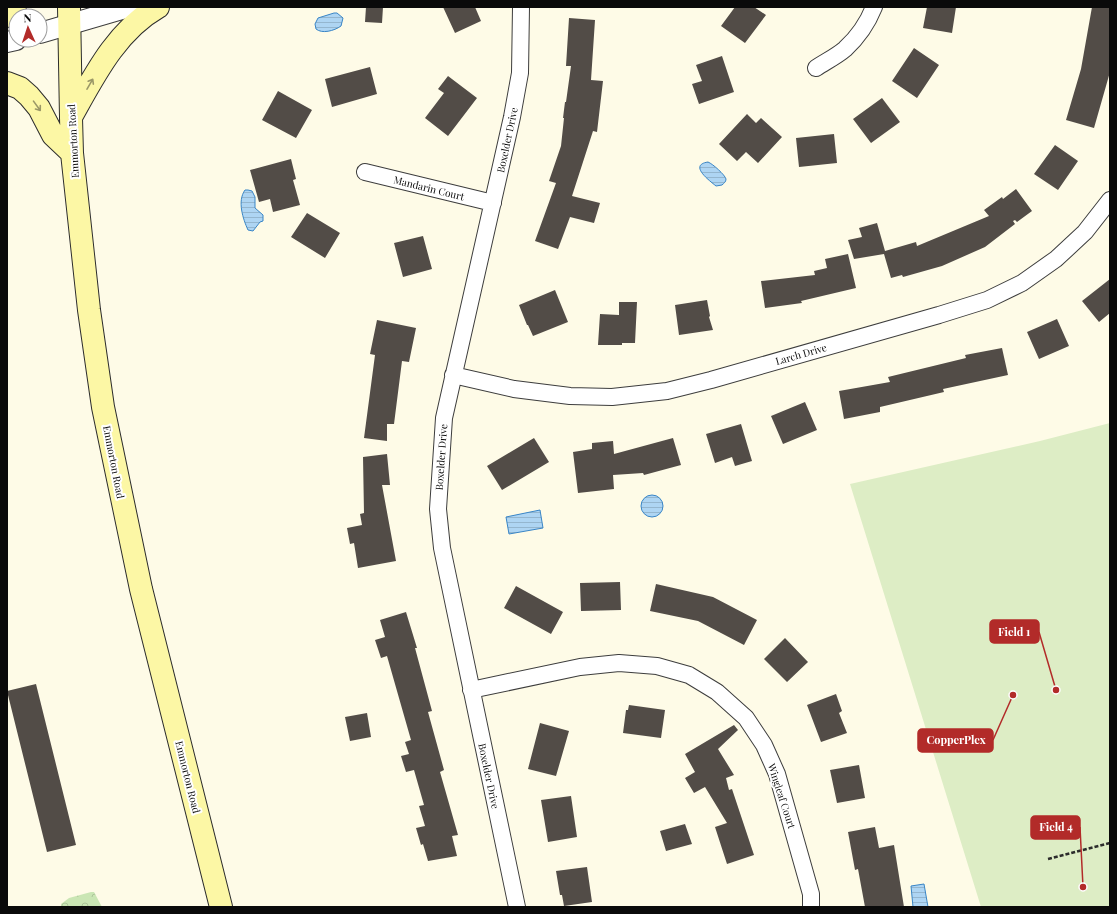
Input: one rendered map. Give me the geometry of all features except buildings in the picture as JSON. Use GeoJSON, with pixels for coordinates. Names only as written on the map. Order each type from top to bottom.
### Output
{"type":"FeatureCollection","features":[{"type":"Feature","properties":{"kind":"main road"},"geometry":{"type":"LineString","coordinates":[[7,16],[15,7]]}},
{"type":"Feature","properties":{"kind":"main road"},"geometry":{"type":"LineString","coordinates":[[71,118],[112,48],[130,28],[158,7]]}},
{"type":"Feature","properties":{"kind":"main road","name":"Emmorton Road"},"geometry":{"type":"LineString","coordinates":[[69,16],[72,154],[89,310],[106,422],[140,590],[220,907]]}},
{"type":"Feature","properties":{"kind":"main road"},"geometry":{"type":"LineString","coordinates":[[7,83],[20,88],[29,96],[39,108],[53,135],[72,154]]}},
{"type":"Feature","properties":{"kind":"street"},"geometry":{"type":"LineString","coordinates":[[48,28],[69,16],[129,7]]}},
{"type":"Feature","properties":{"kind":"street","name":"Boxelder Drive"},"geometry":{"type":"LineString","coordinates":[[517,907],[442,548],[438,509],[444,418],[493,204],[520,73],[521,7]]}},
{"type":"Feature","properties":{"kind":"street"},"geometry":{"type":"LineString","coordinates":[[816,68],[845,49],[859,33],[874,7]]}},
{"type":"Feature","properties":{"kind":"street","name":"Mandarin Court"},"geometry":{"type":"LineString","coordinates":[[366,172],[493,204]]}},
{"type":"Feature","properties":{"kind":"street","name":"Larch Drive"},"geometry":{"type":"LineString","coordinates":[[453,375],[514,390],[570,396],[612,397],[667,391],[711,380],[988,300],[1022,284],[1056,259],[1085,232],[1110,200]]}},
{"type":"Feature","properties":{"kind":"street","name":"Wingleaf Court"},"geometry":{"type":"LineString","coordinates":[[472,690],[580,667],[619,663],[657,666],[689,675],[717,692],[746,718],[764,745],[777,774],[811,894],[811,907]]}},
{"type":"Feature","properties":{"kind":"path"},"geometry":{"type":"LineString","coordinates":[[1048,859],[1110,843]]}},
{"type":"Feature","properties":{"kind":"green space"},"geometry":{"type":"Polygon","coordinates":[[[1110,423],[1110,907],[981,907],[850,484],[1040,441],[1110,423]]]}},
{"type":"Feature","properties":{"kind":"green space"},"geometry":{"type":"Polygon","coordinates":[[[94,892],[102,907],[61,907],[61,904],[69,898],[94,892]]]}},
{"type":"Feature","properties":{"kind":"water"},"geometry":{"type":"Polygon","coordinates":[[[337,13],[343,18],[341,26],[328,31],[319,31],[316,29],[315,24],[318,18],[337,13]]]}},
{"type":"Feature","properties":{"kind":"water"},"geometry":{"type":"Polygon","coordinates":[[[708,162],[716,167],[725,177],[726,181],[722,185],[716,186],[700,170],[700,166],[702,164],[708,162]]]}},
{"type":"Feature","properties":{"kind":"water"},"geometry":{"type":"Polygon","coordinates":[[[245,190],[252,191],[255,197],[255,208],[263,215],[263,221],[260,222],[253,231],[248,230],[244,221],[241,199],[245,190]]]}},
{"type":"Feature","properties":{"kind":"water"},"geometry":{"type":"Polygon","coordinates":[[[652,495],[660,498],[663,506],[660,514],[652,517],[644,514],[641,506],[644,498],[652,495]]]}},
{"type":"Feature","properties":{"kind":"water"},"geometry":{"type":"Polygon","coordinates":[[[540,510],[543,528],[509,534],[506,517],[540,510]]]}},
{"type":"Feature","properties":{"kind":"water"},"geometry":{"type":"Polygon","coordinates":[[[924,884],[928,907],[913,907],[911,886],[924,884]]]}},
{"type":"Feature","properties":{"kind":"place","name":"Field 1"},"geometry":{"type":"Point","coordinates":[1056,690]}},
{"type":"Feature","properties":{"kind":"place","name":"CopperPlex"},"geometry":{"type":"Point","coordinates":[1013,695]}},
{"type":"Feature","properties":{"kind":"place","name":"Field 4"},"geometry":{"type":"Point","coordinates":[1083,887]}}]}
